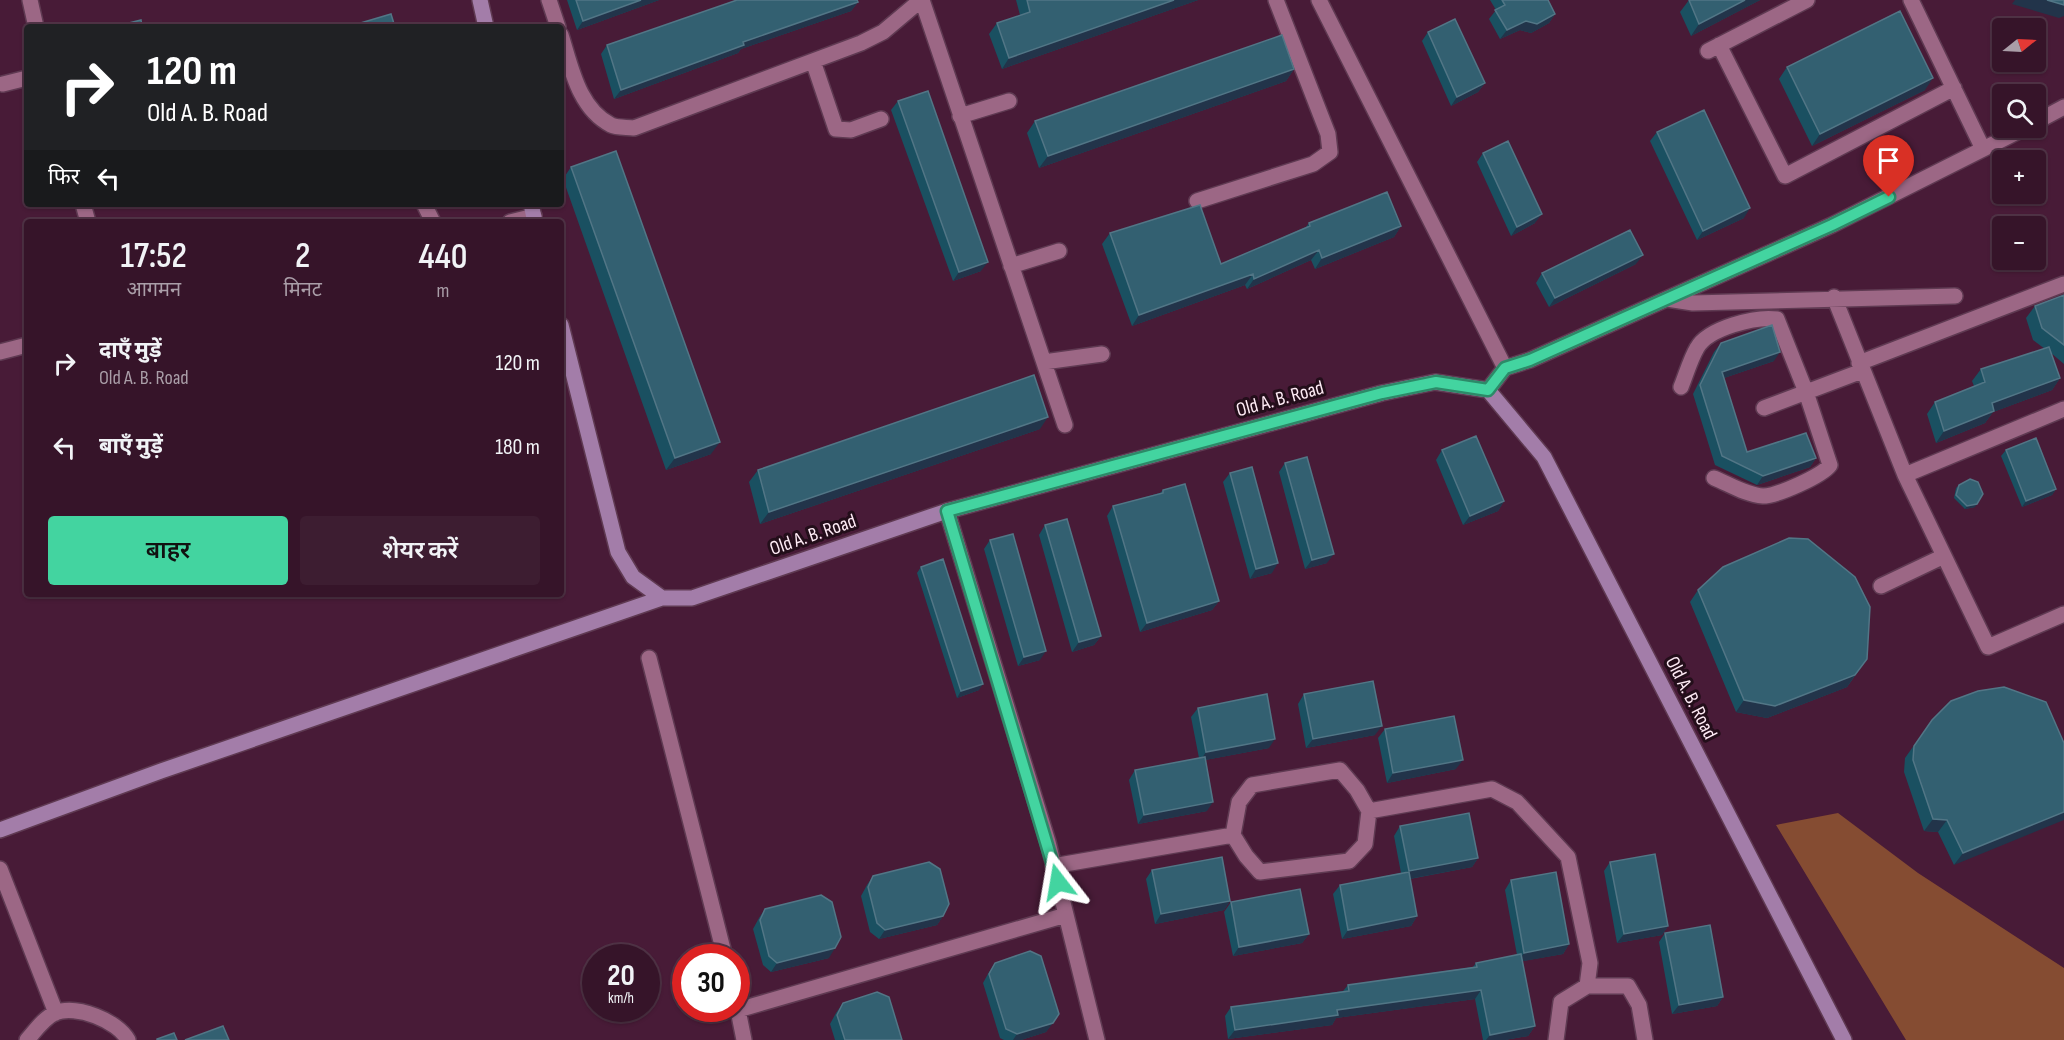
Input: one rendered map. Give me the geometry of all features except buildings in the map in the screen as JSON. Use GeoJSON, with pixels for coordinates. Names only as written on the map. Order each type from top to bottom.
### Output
{"type":"FeatureCollection","features":[{"type":"Feature","properties":{"kind":"street"},"geometry":{"type":"LineString","coordinates":[[30,0],[35,24]]}},
{"type":"Feature","properties":{"kind":"street"},"geometry":{"type":"LineString","coordinates":[[480,0],[485,24]]}},
{"type":"Feature","properties":{"kind":"street"},"geometry":{"type":"LineString","coordinates":[[549,0],[557,24]]}},
{"type":"Feature","properties":{"kind":"street"},"geometry":{"type":"LineString","coordinates":[[564,44],[580,93],[595,112],[612,126],[634,128],[861,43],[883,32],[921,0],[1065,424]]}},
{"type":"Feature","properties":{"kind":"street"},"geometry":{"type":"LineString","coordinates":[[1197,201],[1313,164],[1329,152],[1328,134],[1276,0]]}},
{"type":"Feature","properties":{"kind":"street"},"geometry":{"type":"LineString","coordinates":[[1319,0],[1505,368]]}},
{"type":"Feature","properties":{"kind":"street"},"geometry":{"type":"LineString","coordinates":[[1807,0],[1713,48],[1785,176],[1954,88]]}},
{"type":"Feature","properties":{"kind":"street"},"geometry":{"type":"LineString","coordinates":[[1911,0],[1983,149]]}},
{"type":"Feature","properties":{"kind":"street"},"geometry":{"type":"LineString","coordinates":[[813,61],[836,129],[851,130],[881,119]]}},
{"type":"Feature","properties":{"kind":"street"},"geometry":{"type":"LineString","coordinates":[[3,84],[24,79]]}},
{"type":"Feature","properties":{"kind":"street"},"geometry":{"type":"LineString","coordinates":[[960,116],[1009,100]]}},
{"type":"Feature","properties":{"kind":"street"},"geometry":{"type":"LineString","coordinates":[[2046,117],[2064,107]]}},
{"type":"Feature","properties":{"kind":"street"},"geometry":{"type":"LineString","coordinates":[[1488,390],[1505,368],[1530,360],[1832,225],[2005,138]]}},
{"type":"Feature","properties":{"kind":"street"},"geometry":{"type":"LineString","coordinates":[[519,219],[533,214]]}},
{"type":"Feature","properties":{"kind":"street"},"geometry":{"type":"LineString","coordinates":[[1011,266],[1059,251]]}},
{"type":"Feature","properties":{"kind":"street"},"geometry":{"type":"LineString","coordinates":[[1764,408],[2064,284]]}},
{"type":"Feature","properties":{"kind":"street"},"geometry":{"type":"LineString","coordinates":[[1667,299],[1694,303],[1834,297],[1955,296]]}},
{"type":"Feature","properties":{"kind":"street"},"geometry":{"type":"LineString","coordinates":[[1834,297],[1905,475],[1988,647],[2063,617]]}},
{"type":"Feature","properties":{"kind":"street"},"geometry":{"type":"LineString","coordinates":[[1681,387],[1697,347],[1709,335],[1760,317],[1777,319],[1806,392],[1830,465],[1823,474],[1765,496],[1753,494],[1714,478]]}},
{"type":"Feature","properties":{"kind":"street"},"geometry":{"type":"LineString","coordinates":[[564,337],[618,552],[633,577],[662,598]]}},
{"type":"Feature","properties":{"kind":"street"},"geometry":{"type":"LineString","coordinates":[[0,352],[24,346]]}},
{"type":"Feature","properties":{"kind":"street"},"geometry":{"type":"LineString","coordinates":[[1044,362],[1102,354]]}},
{"type":"Feature","properties":{"kind":"street","name":"Old A. B. Road"},"geometry":{"type":"LineString","coordinates":[[0,830],[161,771],[662,598],[692,598],[947,511],[1382,393],[1436,382],[1488,390],[1544,457],[1844,1040]]}},
{"type":"Feature","properties":{"kind":"street"},"geometry":{"type":"LineString","coordinates":[[1905,475],[2064,409]]}},
{"type":"Feature","properties":{"kind":"street"},"geometry":{"type":"LineString","coordinates":[[947,511],[1053,866],[1097,1040]]}},
{"type":"Feature","properties":{"kind":"street"},"geometry":{"type":"LineString","coordinates":[[1881,586],[1944,556]]}},
{"type":"Feature","properties":{"kind":"street"},"geometry":{"type":"LineString","coordinates":[[649,658],[722,944]]}},
{"type":"Feature","properties":{"kind":"street"},"geometry":{"type":"LineString","coordinates":[[1340,770],[1357,790],[1370,811],[1365,844],[1349,861],[1260,872],[1246,856],[1233,835],[1239,802],[1252,785],[1340,770]]}},
{"type":"Feature","properties":{"kind":"street"},"geometry":{"type":"LineString","coordinates":[[1370,811],[1492,789],[1517,802],[1568,857],[1590,963],[1587,986]]}},
{"type":"Feature","properties":{"kind":"street"},"geometry":{"type":"LineString","coordinates":[[1053,866],[1233,835]]}},
{"type":"Feature","properties":{"kind":"street"},"geometry":{"type":"LineString","coordinates":[[0,869],[56,1013]]}},
{"type":"Feature","properties":{"kind":"street"},"geometry":{"type":"LineString","coordinates":[[750,1002],[1066,915]]}},
{"type":"Feature","properties":{"kind":"street"},"geometry":{"type":"LineString","coordinates":[[1556,1040],[1561,1002],[1587,986],[1628,986],[1639,1005],[1645,1040]]}},
{"type":"Feature","properties":{"kind":"street"},"geometry":{"type":"LineString","coordinates":[[27,1040],[56,1013],[74,1011],[101,1018],[124,1032],[128,1040]]}},
{"type":"Feature","properties":{"kind":"street"},"geometry":{"type":"LineString","coordinates":[[740,1022],[744,1040]]}},
{"type":"Feature","properties":{"kind":"shaded area"},"geometry":{"type":"Polygon","coordinates":[[[1838,813],[1918,873],[2064,968],[2064,1040],[1906,1040],[1776,825],[1838,813]]]}},
{"type":"Feature","properties":{"kind":"route"},"geometry":{"type":"LineString","coordinates":[[1058,882],[1048,842],[947,511],[1382,393],[1436,382],[1488,390],[1505,368],[1530,360],[1712,279],[1889,197]]}}]}
